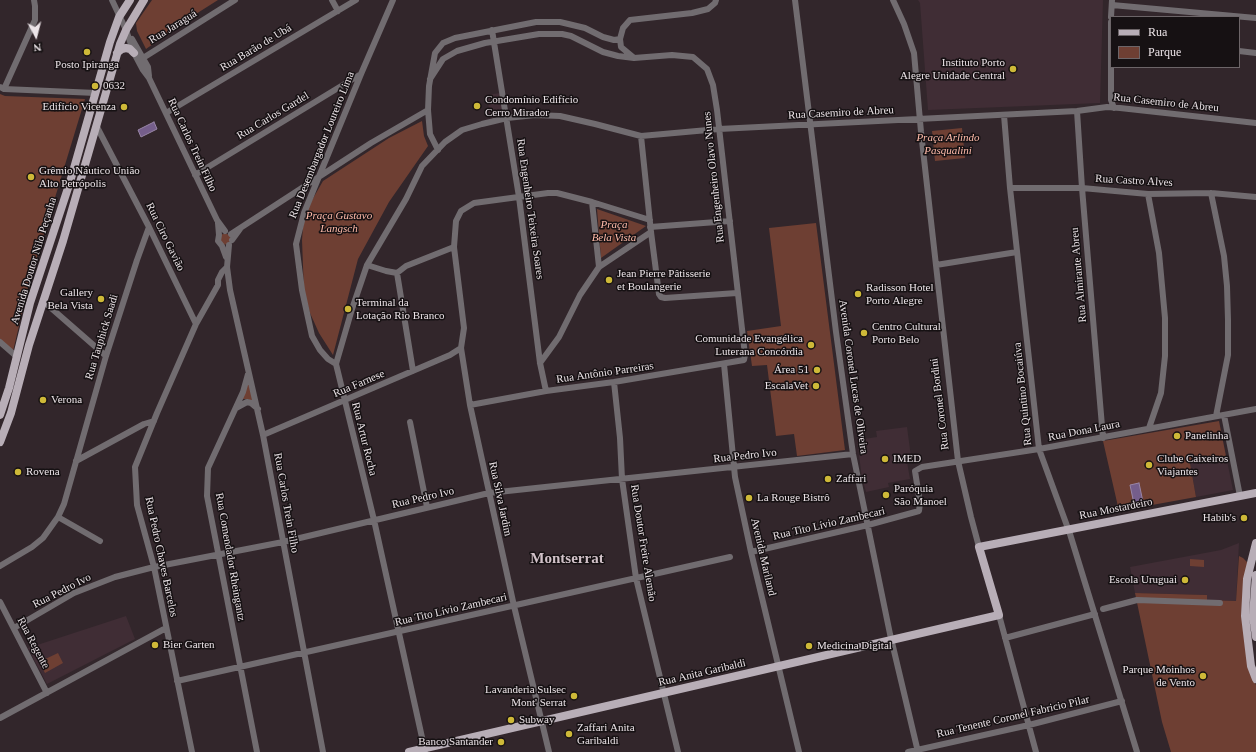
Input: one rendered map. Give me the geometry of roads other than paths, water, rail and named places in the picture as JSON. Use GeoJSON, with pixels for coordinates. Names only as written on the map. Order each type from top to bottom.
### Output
{"type":"FeatureCollection","features":[{"type":"Feature","properties":{"kind":"main road","name":"Avenida Doutor Nilo Peçanha"},"geometry":{"type":"LineString","coordinates":[[0,415],[9,388],[30,303],[70,182],[93,95],[119,16],[130,0]]}},
{"type":"Feature","properties":{"kind":"main road","name":"Avenida Doutor Nilo Peçanha"},"geometry":{"type":"LineString","coordinates":[[0,442],[11,413],[43,301],[61,248],[94,138],[117,53],[126,30],[144,0]]}},
{"type":"Feature","properties":{"kind":"main road"},"geometry":{"type":"LineString","coordinates":[[119,16],[124,18],[136,13]]}},
{"type":"Feature","properties":{"kind":"main road"},"geometry":{"type":"LineString","coordinates":[[117,53],[126,48],[130,49],[134,53]]}},
{"type":"Feature","properties":{"kind":"main road"},"geometry":{"type":"LineString","coordinates":[[16,356],[20,361],[21,375]]}},
{"type":"Feature","properties":{"kind":"main road","name":"Rua Mostardeiro"},"geometry":{"type":"LineString","coordinates":[[979,547],[1256,493]]}},
{"type":"Feature","properties":{"kind":"main road"},"geometry":{"type":"LineString","coordinates":[[1256,543],[1247,579],[1245,616],[1251,666],[1256,679]]}},
{"type":"Feature","properties":{"kind":"main road","name":"Rua Coronel Bordini"},"geometry":{"type":"LineString","coordinates":[[979,547],[999,615]]}},
{"type":"Feature","properties":{"kind":"main road"},"geometry":{"type":"LineString","coordinates":[[1256,575],[1253,616],[1256,637]]}},
{"type":"Feature","properties":{"kind":"main road","name":"Rua Anita Garibaldi"},"geometry":{"type":"LineString","coordinates":[[409,752],[425,750],[542,721],[999,615]]}},
{"type":"Feature","properties":{"kind":"street"},"geometry":{"type":"LineString","coordinates":[[34,0],[36,6],[35,20],[2,88],[93,95]]}},
{"type":"Feature","properties":{"kind":"street"},"geometry":{"type":"LineString","coordinates":[[112,0],[119,16]]}},
{"type":"Feature","properties":{"kind":"street","name":"Rua Jaraguá"},"geometry":{"type":"LineString","coordinates":[[143,58],[235,0]]}},
{"type":"Feature","properties":{"kind":"street"},"geometry":{"type":"LineString","coordinates":[[332,0],[338,11]]}},
{"type":"Feature","properties":{"kind":"street","name":"Rua Barão de Ubá"},"geometry":{"type":"LineString","coordinates":[[166,113],[356,0]]}},
{"type":"Feature","properties":{"kind":"street","name":"Rua Desembargador Loureiro Lima"},"geometry":{"type":"LineString","coordinates":[[336,364],[328,359],[320,350],[312,336],[302,290],[296,244],[304,213],[360,74],[394,0]]}},
{"type":"Feature","properties":{"kind":"street"},"geometry":{"type":"LineString","coordinates":[[634,58],[621,47],[620,40],[623,28],[630,20],[692,13],[708,9],[715,3],[716,0]]}},
{"type":"Feature","properties":{"kind":"street","name":"Avenida Coronel Lucas de Oliveira"},"geometry":{"type":"LineString","coordinates":[[795,0],[836,332],[853,454],[891,640],[918,751]]}},
{"type":"Feature","properties":{"kind":"street","name":"Rua Coronel Bordini"},"geometry":{"type":"LineString","coordinates":[[893,0],[904,24],[914,53],[958,461],[979,547]]}},
{"type":"Feature","properties":{"kind":"street"},"geometry":{"type":"LineString","coordinates":[[1111,16],[1112,2],[1238,16]]}},
{"type":"Feature","properties":{"kind":"street","name":"Rua Carlos Trein Filho"},"geometry":{"type":"LineString","coordinates":[[119,16],[148,67],[149,78]]}},
{"type":"Feature","properties":{"kind":"street"},"geometry":{"type":"LineString","coordinates":[[1240,16],[1256,18]]}},
{"type":"Feature","properties":{"kind":"street"},"geometry":{"type":"LineString","coordinates":[[438,150],[430,134],[428,110],[430,79],[435,53],[443,43],[455,38],[536,22],[560,22],[585,28],[609,38],[620,40]]}},
{"type":"Feature","properties":{"kind":"street","name":"Rua Carlos Trein Filho"},"geometry":{"type":"LineString","coordinates":[[126,30],[134,53],[149,78],[226,238],[228,278],[258,409],[323,752]]}},
{"type":"Feature","properties":{"kind":"street","name":"Rua Engenheiro Teixeira Soares"},"geometry":{"type":"LineString","coordinates":[[492,30],[519,197],[540,363],[546,391]]}},
{"type":"Feature","properties":{"kind":"street","name":"Rua Engenheiro Olavo Nunes"},"geometry":{"type":"LineString","coordinates":[[430,79],[443,59],[457,51],[485,43],[539,34],[562,34],[571,36],[603,52],[618,56],[634,58],[672,55],[693,57],[707,69],[713,85],[719,129],[745,355],[744,360]]}},
{"type":"Feature","properties":{"kind":"street"},"geometry":{"type":"LineString","coordinates":[[1240,51],[1256,53]]}},
{"type":"Feature","properties":{"kind":"street"},"geometry":{"type":"LineString","coordinates":[[1111,68],[1111,100],[1114,108]]}},
{"type":"Feature","properties":{"kind":"street","name":"Rua Carlos Gardel"},"geometry":{"type":"LineString","coordinates":[[196,175],[360,74]]}},
{"type":"Feature","properties":{"kind":"street"},"geometry":{"type":"LineString","coordinates":[[1106,108],[1111,100]]}},
{"type":"Feature","properties":{"kind":"street","name":"Rua Casemiro de Abreu"},"geometry":{"type":"LineString","coordinates":[[438,150],[445,142],[462,130],[507,118],[535,115],[560,116],[641,136],[719,129],[1004,115],[1106,108],[1256,123]]}},
{"type":"Feature","properties":{"kind":"street"},"geometry":{"type":"LineString","coordinates":[[226,238],[371,143],[428,110]]}},
{"type":"Feature","properties":{"kind":"street","name":"Rua Almirante Abreu"},"geometry":{"type":"LineString","coordinates":[[1077,111],[1103,438]]}},
{"type":"Feature","properties":{"kind":"street","name":"Rua Quintino Bocaiúva"},"geometry":{"type":"LineString","coordinates":[[1004,115],[1010,188],[1039,449],[1069,529],[1137,752]]}},
{"type":"Feature","properties":{"kind":"street","name":"Rua Ciro Gavião"},"geometry":{"type":"LineString","coordinates":[[97,127],[149,227],[196,324]]}},
{"type":"Feature","properties":{"kind":"street"},"geometry":{"type":"LineString","coordinates":[[641,136],[650,226],[659,294],[661,297],[665,298],[737,293]]}},
{"type":"Feature","properties":{"kind":"street"},"geometry":{"type":"LineString","coordinates":[[94,138],[103,138]]}},
{"type":"Feature","properties":{"kind":"street","name":"Rua Artur Rocha"},"geometry":{"type":"LineString","coordinates":[[425,750],[374,520],[336,364],[367,265],[406,199],[422,166],[438,150]]}},
{"type":"Feature","properties":{"kind":"street","name":"Rua Castro Alves"},"geometry":{"type":"LineString","coordinates":[[1010,188],[1082,188],[1148,194],[1211,193],[1256,197]]}},
{"type":"Feature","properties":{"kind":"street","name":"Rua Silva Jardim"},"geometry":{"type":"LineString","coordinates":[[549,752],[514,606],[470,405],[461,348],[464,328],[454,247],[456,221],[461,211],[474,203],[548,193],[592,202],[650,226]]}},
{"type":"Feature","properties":{"kind":"street"},"geometry":{"type":"LineString","coordinates":[[1211,193],[1224,256],[1228,307],[1228,355],[1216,416]]}},
{"type":"Feature","properties":{"kind":"street"},"geometry":{"type":"LineString","coordinates":[[1148,194],[1159,253],[1165,318],[1165,356],[1161,393],[1149,428]]}},
{"type":"Feature","properties":{"kind":"street"},"geometry":{"type":"LineString","coordinates":[[592,202],[599,267]]}},
{"type":"Feature","properties":{"kind":"street"},"geometry":{"type":"LineString","coordinates":[[540,363],[559,336],[580,295],[599,267],[650,226],[730,221]]}},
{"type":"Feature","properties":{"kind":"street","name":"Rua Tauphick Saadi"},"geometry":{"type":"LineString","coordinates":[[0,566],[32,547],[43,538],[58,517],[64,504],[106,356],[149,227]]}},
{"type":"Feature","properties":{"kind":"street"},"geometry":{"type":"LineString","coordinates":[[367,265],[397,273],[406,266],[454,247]]}},
{"type":"Feature","properties":{"kind":"street"},"geometry":{"type":"LineString","coordinates":[[936,265],[1018,252]]}},
{"type":"Feature","properties":{"kind":"street","name":"Rua Pedro Chaves Barcelos"},"geometry":{"type":"LineString","coordinates":[[192,752],[176,682],[154,567],[138,505],[135,467],[196,324],[218,285],[218,280],[227,267]]}},
{"type":"Feature","properties":{"kind":"street"},"geometry":{"type":"LineString","coordinates":[[397,273],[413,371]]}},
{"type":"Feature","properties":{"kind":"street","name":"Rua Pedro Chaves Barcelos"},"geometry":{"type":"LineString","coordinates":[[218,285],[228,278]]}},
{"type":"Feature","properties":{"kind":"street"},"geometry":{"type":"LineString","coordinates":[[43,301],[106,356]]}},
{"type":"Feature","properties":{"kind":"street"},"geometry":{"type":"LineString","coordinates":[[0,342],[16,356]]}},
{"type":"Feature","properties":{"kind":"street","name":"Rua Farnese"},"geometry":{"type":"LineString","coordinates":[[263,435],[450,355],[461,348]]}},
{"type":"Feature","properties":{"kind":"street","name":"Rua Antônio Parreiras"},"geometry":{"type":"LineString","coordinates":[[470,405],[546,391],[614,382],[744,360]]}},
{"type":"Feature","properties":{"kind":"street","name":"Avenida Mariland"},"geometry":{"type":"LineString","coordinates":[[724,364],[734,467],[751,552],[799,752]]}},
{"type":"Feature","properties":{"kind":"street","name":"Rua Comendador Rheingantz"},"geometry":{"type":"LineString","coordinates":[[249,372],[243,392],[208,468],[207,496],[217,554],[257,752]]}},
{"type":"Feature","properties":{"kind":"street","name":"Rua Doutor Freire Alemão"},"geometry":{"type":"LineString","coordinates":[[614,382],[620,438],[622,479],[636,578],[678,752]]}},
{"type":"Feature","properties":{"kind":"street"},"geometry":{"type":"LineString","coordinates":[[234,410],[247,402],[251,403],[258,409]]}},
{"type":"Feature","properties":{"kind":"street","name":"Rua Dona Laura"},"geometry":{"type":"LineString","coordinates":[[915,471],[922,467],[1103,438],[1149,428],[1256,409]]}},
{"type":"Feature","properties":{"kind":"street"},"geometry":{"type":"LineString","coordinates":[[1224,415],[1240,496]]}},
{"type":"Feature","properties":{"kind":"street"},"geometry":{"type":"LineString","coordinates":[[76,461],[144,424],[154,421]]}},
{"type":"Feature","properties":{"kind":"street"},"geometry":{"type":"LineString","coordinates":[[410,422],[427,507]]}},
{"type":"Feature","properties":{"kind":"street","name":"Rua Pedro Ivo"},"geometry":{"type":"LineString","coordinates":[[14,628],[74,593],[115,577],[154,567],[283,542],[489,492],[853,454]]}},
{"type":"Feature","properties":{"kind":"street","name":"Rua Tito Lívio Zambecari"},"geometry":{"type":"LineString","coordinates":[[751,552],[868,525],[919,511],[920,503],[915,471]]}},
{"type":"Feature","properties":{"kind":"street"},"geometry":{"type":"LineString","coordinates":[[58,517],[100,541]]}},
{"type":"Feature","properties":{"kind":"street","name":"Rua Tito Lívio Zambecari"},"geometry":{"type":"LineString","coordinates":[[176,682],[730,557]]}},
{"type":"Feature","properties":{"kind":"street"},"geometry":{"type":"LineString","coordinates":[[1103,609],[1137,600],[1220,603]]}},
{"type":"Feature","properties":{"kind":"street","name":"Rua Regente"},"geometry":{"type":"LineString","coordinates":[[0,602],[47,693]]}},
{"type":"Feature","properties":{"kind":"street"},"geometry":{"type":"LineString","coordinates":[[1005,638],[1095,614]]}},
{"type":"Feature","properties":{"kind":"street","name":"Rua Coronel Bordini"},"geometry":{"type":"LineString","coordinates":[[999,615],[1036,752]]}},
{"type":"Feature","properties":{"kind":"street"},"geometry":{"type":"LineString","coordinates":[[0,718],[166,628]]}},
{"type":"Feature","properties":{"kind":"street","name":"Rua Tenente Coronel Fabricio Pilar"},"geometry":{"type":"LineString","coordinates":[[908,752],[1029,726],[1122,701]]}},
{"type":"Feature","properties":{"kind":"place","name":"Posto Ipiranga"},"geometry":{"type":"Point","coordinates":[87,52]}},
{"type":"Feature","properties":{"kind":"place","name":"Instituto Porto Alegre Unidade Central"},"geometry":{"type":"Point","coordinates":[1013,69]}},
{"type":"Feature","properties":{"kind":"place","name":"0632"},"geometry":{"type":"Point","coordinates":[95,86]}},
{"type":"Feature","properties":{"kind":"place","name":"Condomínio Edifício Cerro Mirador"},"geometry":{"type":"Point","coordinates":[477,106]}},
{"type":"Feature","properties":{"kind":"place","name":"Edifício Vicenza"},"geometry":{"type":"Point","coordinates":[124,107]}},
{"type":"Feature","properties":{"kind":"place","name":"Grêmio Náutico União Alto Petrópolis"},"geometry":{"type":"Point","coordinates":[31,177]}},
{"type":"Feature","properties":{"kind":"place","name":"Jean Pierre Pâtisserie et Boulangerie"},"geometry":{"type":"Point","coordinates":[609,280]}},
{"type":"Feature","properties":{"kind":"place","name":"Radisson Hotel Porto Alegre"},"geometry":{"type":"Point","coordinates":[858,294]}},
{"type":"Feature","properties":{"kind":"place","name":"Gallery Bela Vista"},"geometry":{"type":"Point","coordinates":[101,299]}},
{"type":"Feature","properties":{"kind":"place","name":"Terminal da Lotação Rio Branco"},"geometry":{"type":"Point","coordinates":[348,309]}},
{"type":"Feature","properties":{"kind":"place","name":"Centro Cultural Porto Belo"},"geometry":{"type":"Point","coordinates":[864,333]}},
{"type":"Feature","properties":{"kind":"place","name":"Comunidade Evangélica Luterana Concórdia"},"geometry":{"type":"Point","coordinates":[811,345]}},
{"type":"Feature","properties":{"kind":"place","name":"Área 51"},"geometry":{"type":"Point","coordinates":[817,370]}},
{"type":"Feature","properties":{"kind":"place","name":"EscalaVet"},"geometry":{"type":"Point","coordinates":[816,386]}},
{"type":"Feature","properties":{"kind":"place","name":"Verona"},"geometry":{"type":"Point","coordinates":[43,400]}},
{"type":"Feature","properties":{"kind":"place","name":"Panelinha"},"geometry":{"type":"Point","coordinates":[1177,436]}},
{"type":"Feature","properties":{"kind":"place","name":"IMED"},"geometry":{"type":"Point","coordinates":[885,459]}},
{"type":"Feature","properties":{"kind":"place","name":"Clube Caixeiros Viajantes"},"geometry":{"type":"Point","coordinates":[1149,465]}},
{"type":"Feature","properties":{"kind":"place","name":"Rovena"},"geometry":{"type":"Point","coordinates":[18,472]}},
{"type":"Feature","properties":{"kind":"place","name":"Zaffari"},"geometry":{"type":"Point","coordinates":[828,479]}},
{"type":"Feature","properties":{"kind":"place","name":"Paróquia São Manoel"},"geometry":{"type":"Point","coordinates":[886,495]}},
{"type":"Feature","properties":{"kind":"place","name":"La Rouge Bistrô"},"geometry":{"type":"Point","coordinates":[749,498]}},
{"type":"Feature","properties":{"kind":"place","name":"Habib's"},"geometry":{"type":"Point","coordinates":[1244,518]}},
{"type":"Feature","properties":{"kind":"place","name":"Escola Uruguai"},"geometry":{"type":"Point","coordinates":[1185,580]}},
{"type":"Feature","properties":{"kind":"place","name":"Bier Garten"},"geometry":{"type":"Point","coordinates":[155,645]}},
{"type":"Feature","properties":{"kind":"place","name":"Medicina Digital"},"geometry":{"type":"Point","coordinates":[809,646]}},
{"type":"Feature","properties":{"kind":"place","name":"Parque Moinhos de Vento"},"geometry":{"type":"Point","coordinates":[1203,676]}},
{"type":"Feature","properties":{"kind":"place","name":"Lavanderia Sulsec Mont' Serrat"},"geometry":{"type":"Point","coordinates":[574,696]}},
{"type":"Feature","properties":{"kind":"place","name":"Subway"},"geometry":{"type":"Point","coordinates":[511,720]}},
{"type":"Feature","properties":{"kind":"place","name":"Zaffari Anita Garibaldi"},"geometry":{"type":"Point","coordinates":[569,734]}},
{"type":"Feature","properties":{"kind":"place","name":"Banco Santander"},"geometry":{"type":"Point","coordinates":[501,742]}},
{"type":"Feature","properties":{"kind":"district","name":"Montserrat"},"geometry":{"type":"Point","coordinates":[567,559]}},
{"type":"Feature","properties":{"kind":"park label","name":"Praça Arlindo Pasqualini"},"geometry":{"type":"Point","coordinates":[948,144]}},
{"type":"Feature","properties":{"kind":"park label","name":"Praça Gustavo Langsch"},"geometry":{"type":"Point","coordinates":[339,222]}},
{"type":"Feature","properties":{"kind":"park label","name":"Praça Bela Vista"},"geometry":{"type":"Point","coordinates":[614,231]}}]}
